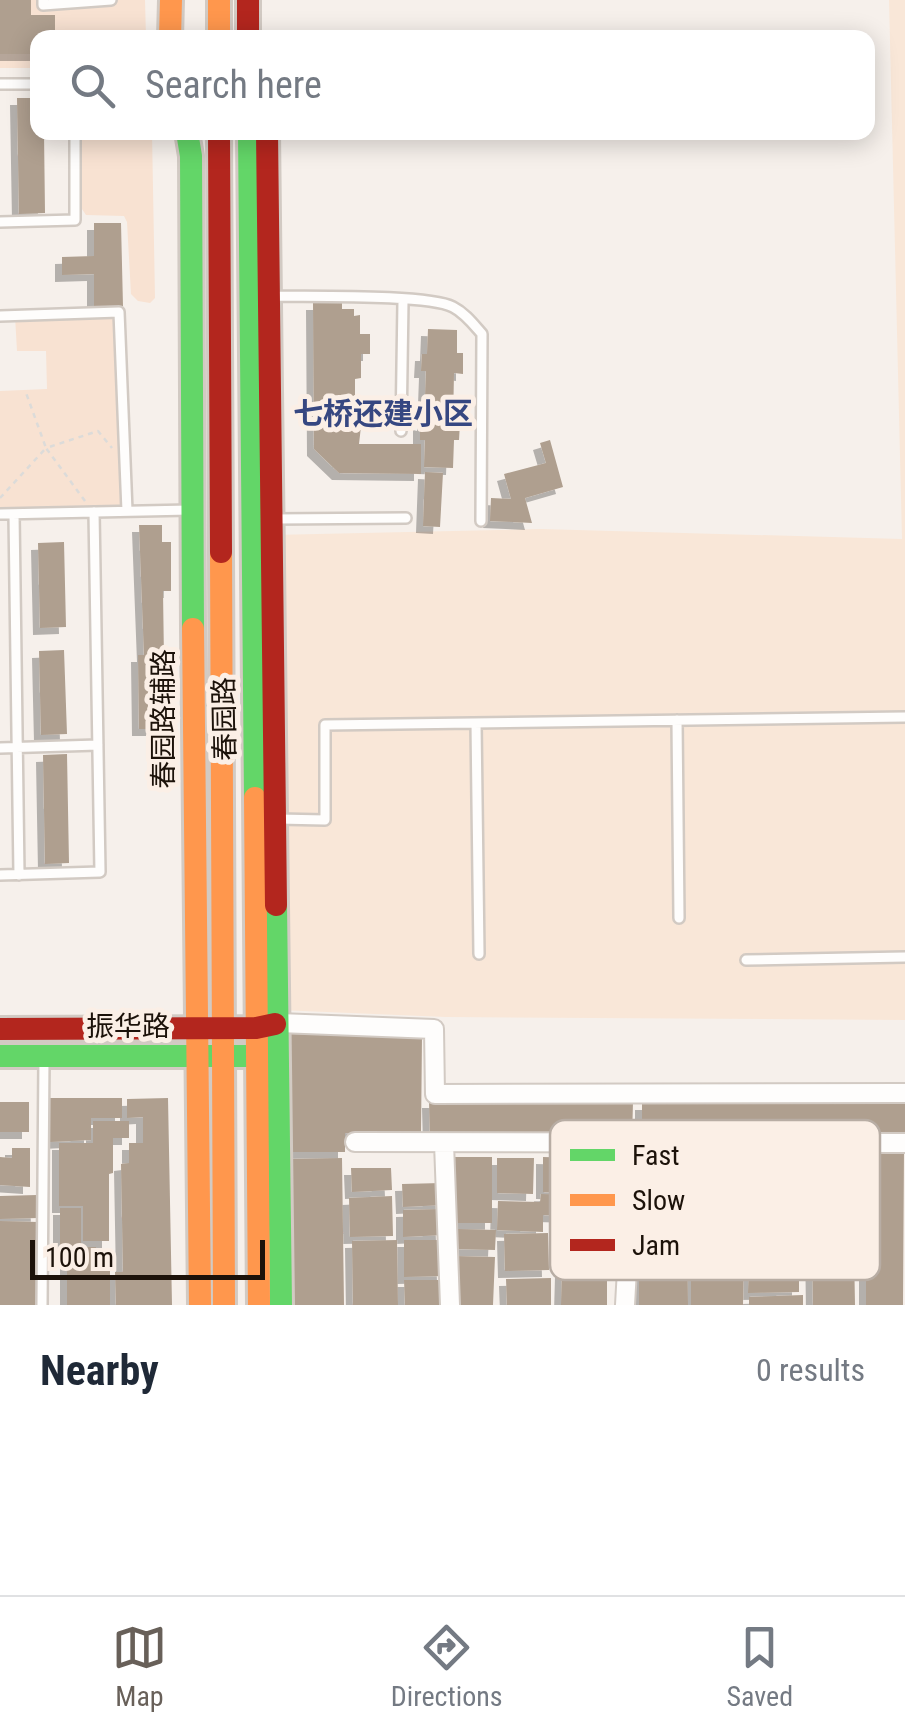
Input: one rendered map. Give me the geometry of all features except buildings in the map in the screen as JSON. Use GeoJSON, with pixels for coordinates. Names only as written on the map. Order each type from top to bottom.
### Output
{"type":"FeatureCollection","features":[{"type":"Feature","properties":{"kind":"main road"},"geometry":{"type":"LineString","coordinates":[[170,30],[171,0]]}},
{"type":"Feature","properties":{"kind":"main road"},"geometry":{"type":"LineString","coordinates":[[218,0],[219,30]]}},
{"type":"Feature","properties":{"kind":"main road"},"geometry":{"type":"LineString","coordinates":[[248,0],[249,30]]}},
{"type":"Feature","properties":{"kind":"main road","name":"春园路辅路"},"geometry":{"type":"LineString","coordinates":[[188,140],[191,156],[194,1028],[200,1305]]}},
{"type":"Feature","properties":{"kind":"main road","name":"春园路"},"geometry":{"type":"LineString","coordinates":[[219,140],[224,1305]]}},
{"type":"Feature","properties":{"kind":"main road","name":"春园路"},"geometry":{"type":"LineString","coordinates":[[250,140],[260,295],[266,818],[267,1025],[257,1056],[268,1147],[259,1305]]}},
{"type":"Feature","properties":{"kind":"main road"},"geometry":{"type":"LineString","coordinates":[[260,295],[267,140]]}},
{"type":"Feature","properties":{"kind":"main road"},"geometry":{"type":"LineString","coordinates":[[193,510],[220,516]]}},
{"type":"Feature","properties":{"kind":"main road"},"geometry":{"type":"LineString","coordinates":[[194,836],[221,836]]}},
{"type":"Feature","properties":{"kind":"main road","name":"振华路"},"geometry":{"type":"LineString","coordinates":[[0,1025],[28,1029],[267,1025]]}},
{"type":"Feature","properties":{"kind":"main road"},"geometry":{"type":"LineString","coordinates":[[267,1025],[268,1147],[281,1305]]}},
{"type":"Feature","properties":{"kind":"main road","name":"振华路"},"geometry":{"type":"LineString","coordinates":[[0,1056],[257,1056]]}},
{"type":"Feature","properties":{"kind":"main road"},"geometry":{"type":"LineString","coordinates":[[0,1070],[36,1056]]}},
{"type":"Feature","properties":{"kind":"street"},"geometry":{"type":"LineString","coordinates":[[267,1025],[434,1029],[435,1094],[905,1093]]}},
{"type":"Feature","properties":{"kind":"street"},"geometry":{"type":"LineString","coordinates":[[355,1142],[550,1144]]}},
{"type":"Feature","properties":{"kind":"street"},"geometry":{"type":"LineString","coordinates":[[444,1143],[450,1305]]}},
{"type":"Feature","properties":{"kind":"street"},"geometry":{"type":"LineString","coordinates":[[880,1143],[905,1143]]}},
{"type":"Feature","properties":{"kind":"street"},"geometry":{"type":"LineString","coordinates":[[625,1305],[626,1280]]}},
{"type":"Feature","properties":{"kind":"lane"},"geometry":{"type":"LineString","coordinates":[[43,0],[43,5],[111,0]]}},
{"type":"Feature","properties":{"kind":"lane"},"geometry":{"type":"LineString","coordinates":[[0,84],[30,84]]}},
{"type":"Feature","properties":{"kind":"lane"},"geometry":{"type":"LineString","coordinates":[[0,222],[75,220],[75,140]]}},
{"type":"Feature","properties":{"kind":"lane"},"geometry":{"type":"LineString","coordinates":[[260,295],[403,300],[452,306],[482,334],[481,521]]}},
{"type":"Feature","properties":{"kind":"lane"},"geometry":{"type":"LineString","coordinates":[[400,432],[403,300]]}},
{"type":"Feature","properties":{"kind":"lane"},"geometry":{"type":"LineString","coordinates":[[0,316],[119,312],[127,511]]}},
{"type":"Feature","properties":{"kind":"lane"},"geometry":{"type":"LineString","coordinates":[[0,514],[193,510]]}},
{"type":"Feature","properties":{"kind":"lane"},"geometry":{"type":"LineString","coordinates":[[0,875],[100,872],[94,512]]}},
{"type":"Feature","properties":{"kind":"lane"},"geometry":{"type":"LineString","coordinates":[[14,514],[19,875]]}},
{"type":"Feature","properties":{"kind":"lane"},"geometry":{"type":"LineString","coordinates":[[262,519],[406,518]]}},
{"type":"Feature","properties":{"kind":"lane"},"geometry":{"type":"LineString","coordinates":[[266,818],[325,820],[325,725],[905,717]]}},
{"type":"Feature","properties":{"kind":"lane"},"geometry":{"type":"LineString","coordinates":[[676,720],[679,918]]}},
{"type":"Feature","properties":{"kind":"lane"},"geometry":{"type":"LineString","coordinates":[[476,723],[479,954]]}},
{"type":"Feature","properties":{"kind":"lane"},"geometry":{"type":"LineString","coordinates":[[0,748],[98,745]]}},
{"type":"Feature","properties":{"kind":"lane"},"geometry":{"type":"LineString","coordinates":[[746,960],[905,957]]}},
{"type":"Feature","properties":{"kind":"lane"},"geometry":{"type":"LineString","coordinates":[[36,1056],[42,1305]]}},
{"type":"Feature","properties":{"kind":"path"},"geometry":{"type":"LineString","coordinates":[[26,390],[46,448],[94,512]]}},
{"type":"Feature","properties":{"kind":"path"},"geometry":{"type":"LineString","coordinates":[[0,498],[46,448],[98,431],[125,464]]}},
{"type":"Feature","properties":{"kind":"shaded area"},"geometry":{"type":"Polygon","coordinates":[[[0,0],[145,0],[146,30],[30,30],[30,68],[0,68],[0,0]]]}},
{"type":"Feature","properties":{"kind":"shaded area"},"geometry":{"type":"Polygon","coordinates":[[[889,0],[905,0],[905,1020],[446,1017],[279,1010],[272,535],[541,529],[902,539],[889,0]]]}},
{"type":"Feature","properties":{"kind":"shaded area"},"geometry":{"type":"Polygon","coordinates":[[[82,140],[152,140],[155,298],[150,303],[138,301],[131,294],[124,216],[86,215],[82,209],[82,140]]]}},
{"type":"Feature","properties":{"kind":"shaded area"},"geometry":{"type":"Polygon","coordinates":[[[119,312],[127,511],[0,514],[0,391],[47,389],[46,351],[17,351],[15,316],[119,312]]]}},
{"type":"Feature","properties":{"kind":"traffic: fast"},"geometry":{"type":"LineString","coordinates":[[188,140],[193,629]]}},
{"type":"Feature","properties":{"kind":"traffic: fast"},"geometry":{"type":"LineString","coordinates":[[249,140],[255,798]]}},
{"type":"Feature","properties":{"kind":"traffic: fast"},"geometry":{"type":"LineString","coordinates":[[276,905],[281,1305]]}},
{"type":"Feature","properties":{"kind":"traffic: fast"},"geometry":{"type":"LineString","coordinates":[[0,1056],[257,1056]]}},
{"type":"Feature","properties":{"kind":"traffic: slow"},"geometry":{"type":"LineString","coordinates":[[170,30],[171,0]]}},
{"type":"Feature","properties":{"kind":"traffic: slow"},"geometry":{"type":"LineString","coordinates":[[219,0],[219,30]]}},
{"type":"Feature","properties":{"kind":"traffic: slow"},"geometry":{"type":"LineString","coordinates":[[221,552],[224,1305]]}},
{"type":"Feature","properties":{"kind":"traffic: slow"},"geometry":{"type":"LineString","coordinates":[[193,629],[200,1305]]}},
{"type":"Feature","properties":{"kind":"traffic: slow"},"geometry":{"type":"LineString","coordinates":[[255,798],[259,1305]]}},
{"type":"Feature","properties":{"kind":"traffic: jam"},"geometry":{"type":"LineString","coordinates":[[248,0],[248,30]]}},
{"type":"Feature","properties":{"kind":"traffic: jam"},"geometry":{"type":"LineString","coordinates":[[219,140],[221,552]]}},
{"type":"Feature","properties":{"kind":"traffic: jam"},"geometry":{"type":"LineString","coordinates":[[267,140],[276,905]]}},
{"type":"Feature","properties":{"kind":"traffic: jam"},"geometry":{"type":"LineString","coordinates":[[0,1029],[256,1028],[275,1024]]}},
{"type":"Feature","properties":{"kind":"district","name":"七桥还建小区"},"geometry":{"type":"Point","coordinates":[383,414]}}]}
